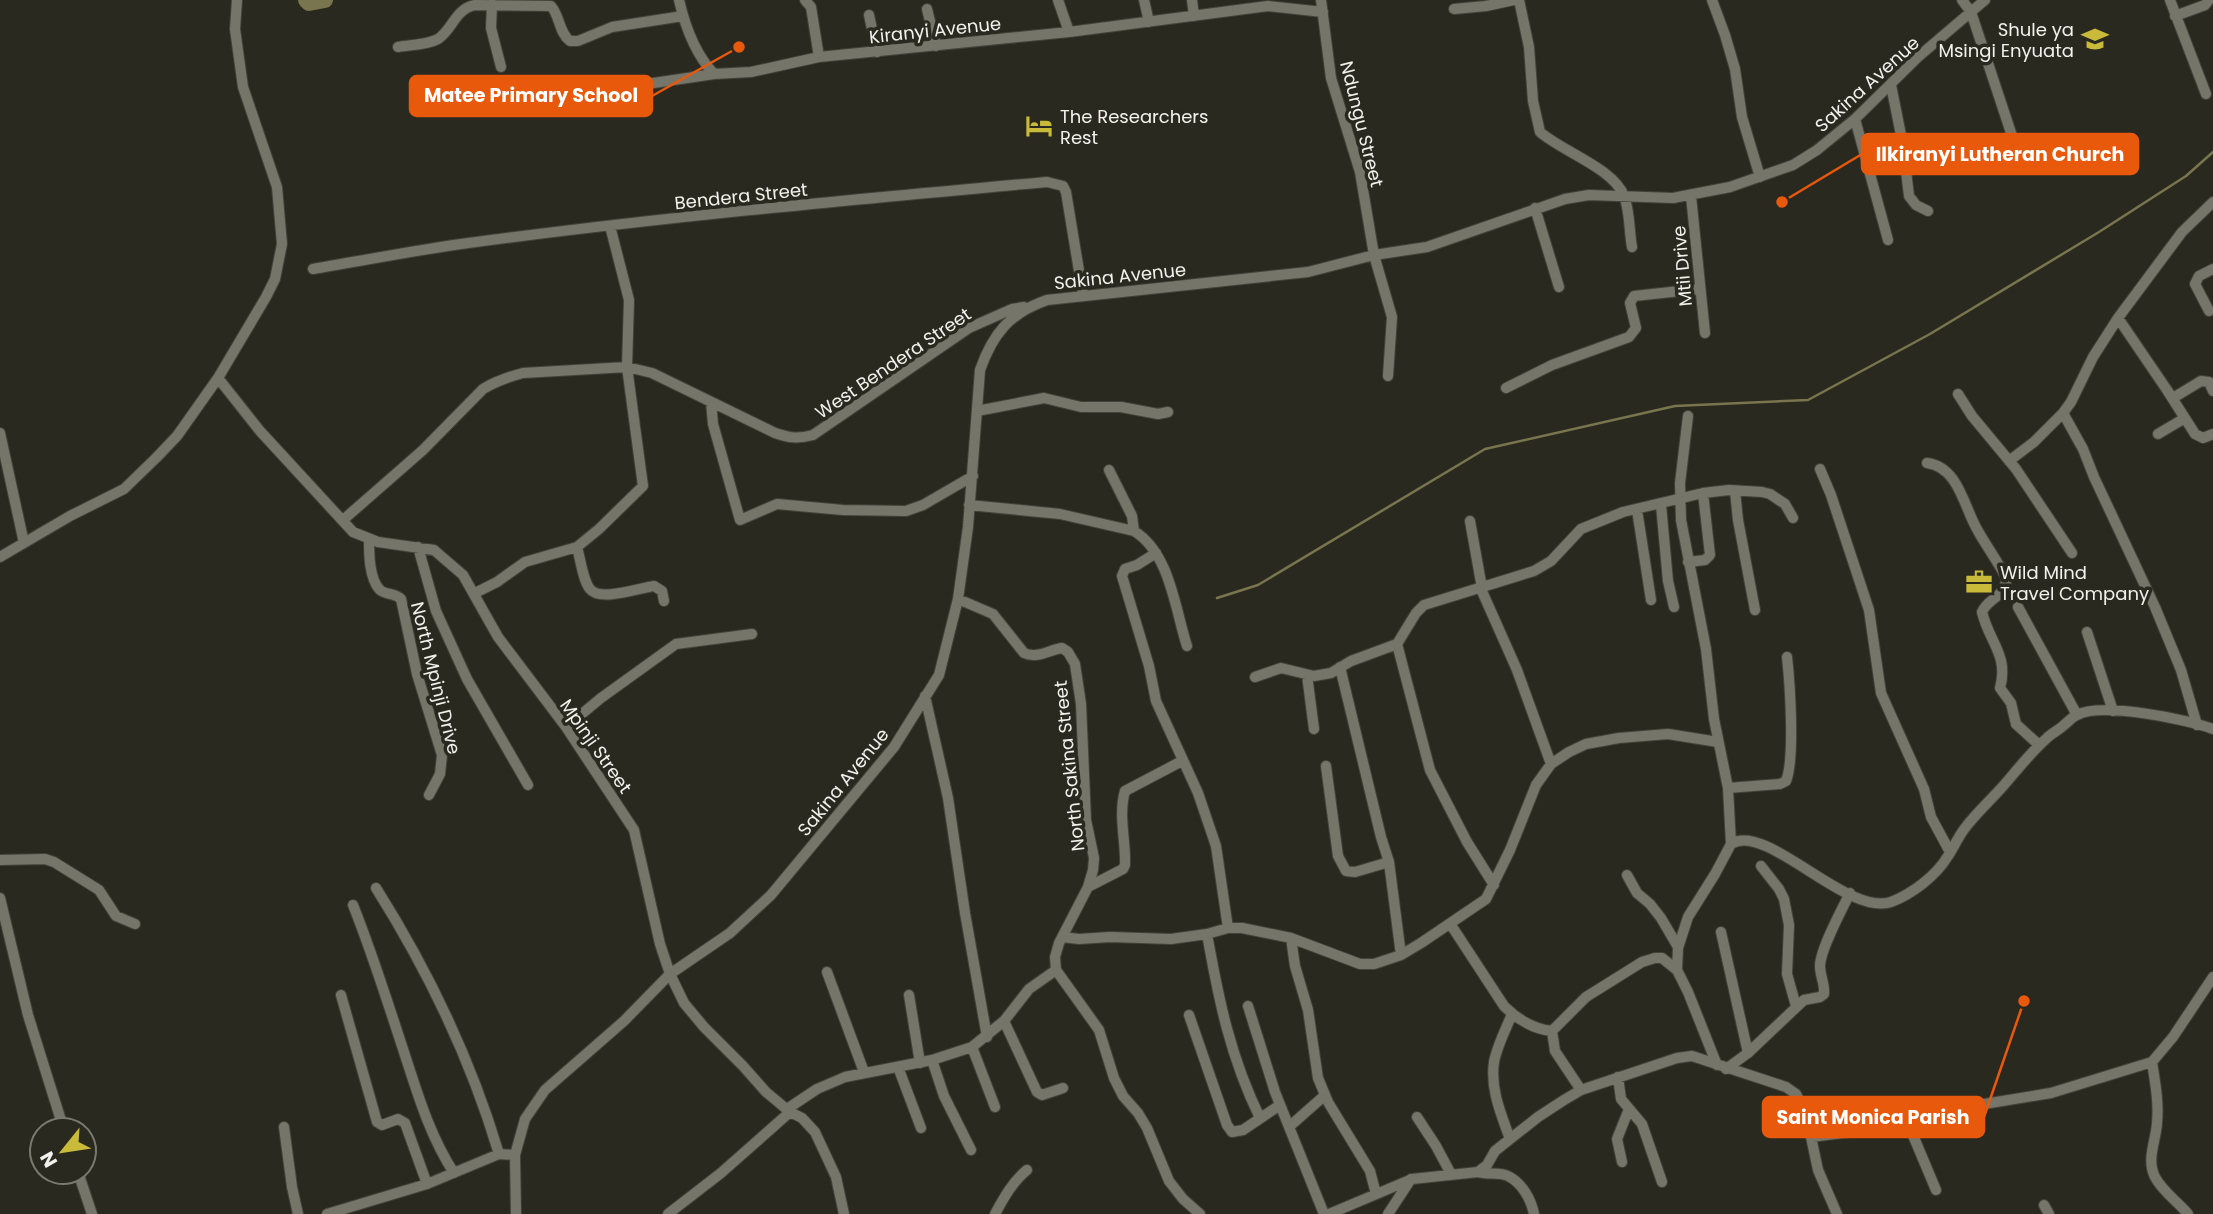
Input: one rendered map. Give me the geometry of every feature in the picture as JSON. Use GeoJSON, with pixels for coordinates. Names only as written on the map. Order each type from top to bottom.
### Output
{"type":"FeatureCollection","features":[{"type":"Feature","properties":{"kind":"street"},"geometry":{"type":"LineString","coordinates":[[0,557],[132,482],[177,436],[218,378],[275,279],[282,244],[276,187],[243,87],[235,29],[237,0]]}},
{"type":"Feature","properties":{"kind":"street"},"geometry":{"type":"LineString","coordinates":[[679,0],[701,57],[714,74]]}},
{"type":"Feature","properties":{"kind":"street"},"geometry":{"type":"LineString","coordinates":[[1058,0],[1069,32]]}},
{"type":"Feature","properties":{"kind":"street"},"geometry":{"type":"LineString","coordinates":[[1143,0],[1149,22]]}},
{"type":"Feature","properties":{"kind":"street"},"geometry":{"type":"LineString","coordinates":[[1192,0],[1194,16]]}},
{"type":"Feature","properties":{"kind":"street","name":"Ndungu Street"},"geometry":{"type":"LineString","coordinates":[[1321,0],[1331,78],[1360,172],[1374,255],[1392,317],[1388,376]]}},
{"type":"Feature","properties":{"kind":"street"},"geometry":{"type":"LineString","coordinates":[[1454,9],[1514,0]]}},
{"type":"Feature","properties":{"kind":"street"},"geometry":{"type":"LineString","coordinates":[[1519,0],[1540,132],[1600,169],[1624,196],[1632,247]]}},
{"type":"Feature","properties":{"kind":"street"},"geometry":{"type":"LineString","coordinates":[[1712,0],[1735,69],[1741,117],[1760,177]]}},
{"type":"Feature","properties":{"kind":"street"},"geometry":{"type":"LineString","coordinates":[[1962,0],[1971,12],[2021,163]]}},
{"type":"Feature","properties":{"kind":"street","name":"Sakina Avenue"},"geometry":{"type":"LineString","coordinates":[[516,1214],[515,1155],[525,1119],[545,1090],[624,1021],[670,974],[730,933],[771,895],[894,747],[939,675],[958,598],[973,476],[980,370],[997,334],[1013,318],[1027,307],[1047,300],[1308,272],[1374,255],[1427,247],[1535,208],[1589,195],[1658,199],[1691,196],[1730,187],[1808,156],[1855,119],[1918,57],[1985,0]]}},
{"type":"Feature","properties":{"kind":"street"},"geometry":{"type":"LineString","coordinates":[[2170,0],[2206,94]]}},
{"type":"Feature","properties":{"kind":"street"},"geometry":{"type":"LineString","coordinates":[[2175,16],[2205,5],[2209,0]]}},
{"type":"Feature","properties":{"kind":"street"},"geometry":{"type":"LineString","coordinates":[[808,1],[819,57]]}},
{"type":"Feature","properties":{"kind":"street"},"geometry":{"type":"LineString","coordinates":[[398,47],[438,39],[458,13],[467,7],[492,4],[551,6],[556,12],[564,37],[570,41],[578,41],[612,27],[683,16]]}},
{"type":"Feature","properties":{"kind":"street"},"geometry":{"type":"LineString","coordinates":[[492,4],[491,28],[501,67]]}},
{"type":"Feature","properties":{"kind":"street","name":"Kiranyi Avenue"},"geometry":{"type":"LineString","coordinates":[[553,97],[714,74],[751,72],[819,57],[1069,32],[1268,6],[1323,12]]}},
{"type":"Feature","properties":{"kind":"street"},"geometry":{"type":"LineString","coordinates":[[927,9],[936,46]]}},
{"type":"Feature","properties":{"kind":"street"},"geometry":{"type":"LineString","coordinates":[[869,15],[877,52]]}},
{"type":"Feature","properties":{"kind":"street"},"geometry":{"type":"LineString","coordinates":[[1891,85],[1901,133],[1909,196],[1916,205],[1928,211]]}},
{"type":"Feature","properties":{"kind":"street"},"geometry":{"type":"LineString","coordinates":[[1855,119],[1888,240]]}},
{"type":"Feature","properties":{"kind":"street","name":"Bendera Street"},"geometry":{"type":"LineString","coordinates":[[313,269],[453,246],[610,226],[841,201],[1055,183],[1063,186],[1066,192],[1083,295]]}},
{"type":"Feature","properties":{"kind":"street","name":"Mtii Drive"},"geometry":{"type":"LineString","coordinates":[[1691,196],[1705,333]]}},
{"type":"Feature","properties":{"kind":"street"},"geometry":{"type":"LineString","coordinates":[[2009,461],[2034,442],[2063,413],[2092,357],[2118,318],[2182,232],[2213,202]]}},
{"type":"Feature","properties":{"kind":"street"},"geometry":{"type":"LineString","coordinates":[[1535,208],[1559,287]]}},
{"type":"Feature","properties":{"kind":"street"},"geometry":{"type":"LineString","coordinates":[[475,593],[497,582],[525,562],[577,547],[643,486],[627,367],[629,300],[610,226]]}},
{"type":"Feature","properties":{"kind":"street"},"geometry":{"type":"LineString","coordinates":[[2208,311],[2194,284],[2199,276],[2213,270]]}},
{"type":"Feature","properties":{"kind":"street"},"geometry":{"type":"LineString","coordinates":[[1506,388],[1552,365],[1629,337],[1636,328],[1630,303],[1634,296],[1699,289]]}},
{"type":"Feature","properties":{"kind":"street","name":"West Bendera Street"},"geometry":{"type":"LineString","coordinates":[[342,520],[423,450],[483,389],[523,373],[627,367],[652,373],[788,438],[800,438],[813,435],[969,328],[1012,309],[1027,307]]}},
{"type":"Feature","properties":{"kind":"street"},"geometry":{"type":"LineString","coordinates":[[2118,318],[2195,434],[2203,438],[2213,434]]}},
{"type":"Feature","properties":{"kind":"street","name":"Mpinji Street"},"geometry":{"type":"LineString","coordinates":[[218,378],[260,430],[353,532],[369,539],[434,550],[463,575],[498,638],[566,727],[634,830],[660,944],[684,1003],[766,1091],[802,1118],[815,1132],[836,1177],[844,1214]]}},
{"type":"Feature","properties":{"kind":"street"},"geometry":{"type":"LineString","coordinates":[[2173,398],[2205,380],[2213,391]]}},
{"type":"Feature","properties":{"kind":"street"},"geometry":{"type":"LineString","coordinates":[[1958,394],[1972,416],[2009,461],[2072,553]]}},
{"type":"Feature","properties":{"kind":"street"},"geometry":{"type":"LineString","coordinates":[[977,411],[1044,398],[1081,407],[1121,407],[1158,414],[1168,412]]}},
{"type":"Feature","properties":{"kind":"street"},"geometry":{"type":"LineString","coordinates":[[711,402],[713,424],[740,520],[778,504],[843,510],[906,511],[923,505],[973,476]]}},
{"type":"Feature","properties":{"kind":"street"},"geometry":{"type":"LineString","coordinates":[[2063,413],[2083,449],[2155,607],[2181,670],[2197,725]]}},
{"type":"Feature","properties":{"kind":"street"},"geometry":{"type":"LineString","coordinates":[[1688,416],[1680,500],[1682,534],[1706,649],[1718,743],[1728,788],[1731,844]]}},
{"type":"Feature","properties":{"kind":"street"},"geometry":{"type":"LineString","coordinates":[[2158,434],[2185,418]]}},
{"type":"Feature","properties":{"kind":"street"},"geometry":{"type":"LineString","coordinates":[[0,433],[24,543]]}},
{"type":"Feature","properties":{"kind":"street"},"geometry":{"type":"LineString","coordinates":[[1927,463],[1943,469],[1954,481],[1976,529],[2007,579],[2002,592],[1985,606],[1982,612],[1999,653],[2004,674],[2000,688],[2011,703],[2015,724],[2039,745]]}},
{"type":"Feature","properties":{"kind":"street"},"geometry":{"type":"LineString","coordinates":[[1820,469],[1869,610],[1881,693],[1924,789],[1931,817],[1950,852]]}},
{"type":"Feature","properties":{"kind":"street"},"geometry":{"type":"LineString","coordinates":[[1109,470],[1132,516],[1134,531]]}},
{"type":"Feature","properties":{"kind":"street"},"geometry":{"type":"LineString","coordinates":[[1255,677],[1281,668],[1322,676],[1351,661],[1397,644],[1421,607],[1534,571],[1544,566],[1581,529],[1609,517],[1729,490],[1770,494],[1786,504],[1793,518]]}},
{"type":"Feature","properties":{"kind":"street"},"geometry":{"type":"LineString","coordinates":[[1735,491],[1755,610]]}},
{"type":"Feature","properties":{"kind":"street"},"geometry":{"type":"LineString","coordinates":[[1688,562],[1705,560],[1710,555],[1703,494]]}},
{"type":"Feature","properties":{"kind":"street"},"geometry":{"type":"LineString","coordinates":[[970,505],[1060,514],[1134,531],[1142,536],[1156,553],[1173,593],[1187,646]]}},
{"type":"Feature","properties":{"kind":"street"},"geometry":{"type":"LineString","coordinates":[[1661,505],[1667,571],[1674,607]]}},
{"type":"Feature","properties":{"kind":"street"},"geometry":{"type":"LineString","coordinates":[[1637,510],[1651,600]]}},
{"type":"Feature","properties":{"kind":"street"},"geometry":{"type":"LineString","coordinates":[[1469,522],[1481,589],[1517,670],[1551,764]]}},
{"type":"Feature","properties":{"kind":"street","name":"North Mpinji Drive"},"geometry":{"type":"LineString","coordinates":[[369,539],[369,563],[377,584],[384,592],[398,595],[401,599],[417,674],[442,755],[440,774],[429,796]]}},
{"type":"Feature","properties":{"kind":"street"},"geometry":{"type":"LineString","coordinates":[[418,547],[436,611],[482,708],[528,785]]}},
{"type":"Feature","properties":{"kind":"street"},"geometry":{"type":"LineString","coordinates":[[577,547],[587,583],[595,593],[613,594],[654,586],[662,591],[664,601]]}},
{"type":"Feature","properties":{"kind":"street"},"geometry":{"type":"LineString","coordinates":[[1156,553],[1142,563],[1125,569],[1122,576],[1149,666],[1156,701],[1198,793],[1216,846],[1228,928]]}},
{"type":"Feature","properties":{"kind":"street","name":"North Sakina Street"},"geometry":{"type":"LineString","coordinates":[[958,598],[993,614],[1024,653],[1030,656],[1040,655],[1062,649],[1072,657],[1081,704],[1086,820],[1094,858],[1088,887],[1069,921],[1055,957],[1056,970]]}},
{"type":"Feature","properties":{"kind":"street"},"geometry":{"type":"LineString","coordinates":[[2018,607],[2077,715]]}},
{"type":"Feature","properties":{"kind":"street"},"geometry":{"type":"LineString","coordinates":[[2087,632],[2113,711]]}},
{"type":"Feature","properties":{"kind":"street"},"geometry":{"type":"LineString","coordinates":[[566,727],[676,644],[752,634]]}},
{"type":"Feature","properties":{"kind":"street"},"geometry":{"type":"LineString","coordinates":[[1397,644],[1430,770],[1467,842],[1494,885]]}},
{"type":"Feature","properties":{"kind":"street"},"geometry":{"type":"LineString","coordinates":[[1728,788],[1780,784],[1786,781],[1790,745],[1787,657]]}},
{"type":"Feature","properties":{"kind":"street"},"geometry":{"type":"LineString","coordinates":[[1340,667],[1389,862],[1401,955]]}},
{"type":"Feature","properties":{"kind":"street"},"geometry":{"type":"LineString","coordinates":[[1307,675],[1314,729]]}},
{"type":"Feature","properties":{"kind":"street"},"geometry":{"type":"LineString","coordinates":[[925,696],[948,798],[987,1037]]}},
{"type":"Feature","properties":{"kind":"street"},"geometry":{"type":"LineString","coordinates":[[1677,970],[1678,948],[1688,917],[1731,844],[1739,839],[1764,845],[1830,885],[1878,903],[1889,902],[1936,873],[1976,814],[2039,745],[2077,715],[2089,711],[2137,712],[2213,729]]}},
{"type":"Feature","properties":{"kind":"street"},"geometry":{"type":"LineString","coordinates":[[1062,937],[1171,939],[1228,928],[1242,928],[1291,938],[1360,964],[1374,964],[1401,955],[1451,925],[1486,899],[1536,785],[1551,764],[1569,752],[1586,744],[1619,737],[1668,734],[1718,743]]}},
{"type":"Feature","properties":{"kind":"street"},"geometry":{"type":"LineString","coordinates":[[1088,887],[1123,869],[1125,865],[1122,844],[1125,791],[1182,761]]}},
{"type":"Feature","properties":{"kind":"street"},"geometry":{"type":"LineString","coordinates":[[1325,766],[1341,864],[1346,871],[1355,873],[1389,862]]}},
{"type":"Feature","properties":{"kind":"street"},"geometry":{"type":"LineString","coordinates":[[0,860],[45,859],[54,862],[99,890],[116,916],[135,924]]}},
{"type":"Feature","properties":{"kind":"street"},"geometry":{"type":"LineString","coordinates":[[1761,866],[1779,890],[1787,914],[1787,974],[1796,1006]]}},
{"type":"Feature","properties":{"kind":"street"},"geometry":{"type":"LineString","coordinates":[[1628,874],[1637,893],[1661,918],[1678,948]]}},
{"type":"Feature","properties":{"kind":"street"},"geometry":{"type":"LineString","coordinates":[[376,888],[432,984],[481,1097],[499,1154]]}},
{"type":"Feature","properties":{"kind":"street"},"geometry":{"type":"LineString","coordinates":[[1721,1067],[1748,1053],[1796,1006],[1809,997],[1818,998],[1824,994],[1821,958],[1850,893]]}},
{"type":"Feature","properties":{"kind":"street"},"geometry":{"type":"LineString","coordinates":[[0,898],[28,1015],[60,1116]]}},
{"type":"Feature","properties":{"kind":"street"},"geometry":{"type":"LineString","coordinates":[[353,905],[424,1114],[436,1143],[454,1173]]}},
{"type":"Feature","properties":{"kind":"street"},"geometry":{"type":"LineString","coordinates":[[1451,925],[1504,1006],[1534,1028],[1552,1031]]}},
{"type":"Feature","properties":{"kind":"street"},"geometry":{"type":"LineString","coordinates":[[1721,932],[1748,1053]]}},
{"type":"Feature","properties":{"kind":"street"},"geometry":{"type":"LineString","coordinates":[[1207,934],[1231,1051],[1260,1118]]}},
{"type":"Feature","properties":{"kind":"street"},"geometry":{"type":"LineString","coordinates":[[1291,938],[1295,967],[1308,1010],[1318,1078],[1324,1096],[1365,1163],[1376,1194]]}},
{"type":"Feature","properties":{"kind":"street"},"geometry":{"type":"LineString","coordinates":[[1552,1031],[1586,997],[1642,962],[1662,958],[1677,970],[1721,1067]]}},
{"type":"Feature","properties":{"kind":"street"},"geometry":{"type":"LineString","coordinates":[[668,1214],[721,1173],[788,1110],[817,1089],[845,1077],[920,1063],[972,1047],[1004,1021],[1029,989],[1056,970],[1099,1030],[1114,1078],[1123,1096],[1147,1128],[1168,1181],[1199,1214]]}},
{"type":"Feature","properties":{"kind":"street"},"geometry":{"type":"LineString","coordinates":[[827,972],[864,1072]]}},
{"type":"Feature","properties":{"kind":"street"},"geometry":{"type":"LineString","coordinates":[[1811,1137],[1873,1129],[1966,1107],[2051,1093],[2152,1062],[2174,1037],[2213,977]]}},
{"type":"Feature","properties":{"kind":"street"},"geometry":{"type":"LineString","coordinates":[[341,995],[377,1122],[382,1125],[398,1119],[405,1123],[427,1184]]}},
{"type":"Feature","properties":{"kind":"street"},"geometry":{"type":"LineString","coordinates":[[909,995],[920,1063]]}},
{"type":"Feature","properties":{"kind":"street"},"geometry":{"type":"LineString","coordinates":[[1248,1006],[1280,1105],[1327,1214],[1412,1178],[1478,1172],[1508,1176],[1522,1188],[1534,1214]]}},
{"type":"Feature","properties":{"kind":"street"},"geometry":{"type":"LineString","coordinates":[[1510,1139],[1496,1100],[1493,1080],[1494,1060],[1512,1014]]}},
{"type":"Feature","properties":{"kind":"street"},"geometry":{"type":"LineString","coordinates":[[1189,1015],[1227,1125],[1232,1132],[1243,1130],[1280,1105]]}},
{"type":"Feature","properties":{"kind":"street"},"geometry":{"type":"LineString","coordinates":[[1004,1021],[1037,1093],[1042,1095],[1063,1088]]}},
{"type":"Feature","properties":{"kind":"street"},"geometry":{"type":"LineString","coordinates":[[1552,1031],[1555,1051],[1581,1090]]}},
{"type":"Feature","properties":{"kind":"street"},"geometry":{"type":"LineString","coordinates":[[972,1047],[995,1107]]}},
{"type":"Feature","properties":{"kind":"street"},"geometry":{"type":"LineString","coordinates":[[1478,1172],[1488,1165],[1495,1150],[1538,1117],[1581,1090],[1677,1058],[1692,1056],[1786,1087],[1796,1094],[1811,1137],[1818,1170],[1830,1202],[1838,1214]]}},
{"type":"Feature","properties":{"kind":"street"},"geometry":{"type":"LineString","coordinates":[[932,1060],[944,1096],[971,1150]]}},
{"type":"Feature","properties":{"kind":"street"},"geometry":{"type":"LineString","coordinates":[[2152,1062],[2158,1108],[2151,1156],[2153,1171],[2162,1188],[2188,1214]]}},
{"type":"Feature","properties":{"kind":"street"},"geometry":{"type":"LineString","coordinates":[[898,1067],[921,1128]]}},
{"type":"Feature","properties":{"kind":"street"},"geometry":{"type":"LineString","coordinates":[[1618,1077],[1621,1099],[1642,1124],[1662,1182]]}},
{"type":"Feature","properties":{"kind":"street"},"geometry":{"type":"LineString","coordinates":[[1290,1126],[1324,1096]]}},
{"type":"Feature","properties":{"kind":"street"},"geometry":{"type":"LineString","coordinates":[[1622,1162],[1617,1139],[1629,1109]]}},
{"type":"Feature","properties":{"kind":"street"},"geometry":{"type":"LineString","coordinates":[[1417,1116],[1451,1174]]}},
{"type":"Feature","properties":{"kind":"street"},"geometry":{"type":"LineString","coordinates":[[1907,1121],[1936,1190]]}},
{"type":"Feature","properties":{"kind":"street"},"geometry":{"type":"LineString","coordinates":[[284,1127],[292,1187],[299,1214]]}},
{"type":"Feature","properties":{"kind":"street"},"geometry":{"type":"LineString","coordinates":[[327,1214],[427,1184],[499,1154],[515,1155]]}},
{"type":"Feature","properties":{"kind":"street"},"geometry":{"type":"LineString","coordinates":[[995,1214],[1020,1175],[1027,1170]]}},
{"type":"Feature","properties":{"kind":"street"},"geometry":{"type":"LineString","coordinates":[[1388,1214],[1412,1178]]}},
{"type":"Feature","properties":{"kind":"street"},"geometry":{"type":"LineString","coordinates":[[83,1186],[92,1214]]}},
{"type":"Feature","properties":{"kind":"waterway"},"geometry":{"type":"LineString","coordinates":[[306,0],[309,3],[325,0]]}},
{"type":"Feature","properties":{"kind":"waterway"},"geometry":{"type":"LineString","coordinates":[[1217,598],[1258,585],[1485,449],[1675,406],[1808,400],[1930,334],[2099,232],[2186,176],[2213,152]]}},
{"type":"Feature","properties":{"kind":"place","name":"Shule ya Msingi Enyuata"},"geometry":{"type":"Point","coordinates":[2095,39]}},
{"type":"Feature","properties":{"kind":"place","name":"Matee Primary School"},"geometry":{"type":"Point","coordinates":[739,47]}},
{"type":"Feature","properties":{"kind":"place","name":"The Researchers Rest"},"geometry":{"type":"Point","coordinates":[1039,126]}},
{"type":"Feature","properties":{"kind":"place","name":"Ilkiranyi Lutheran Church"},"geometry":{"type":"Point","coordinates":[1782,202]}},
{"type":"Feature","properties":{"kind":"place","name":"Wild Mind Travel Company"},"geometry":{"type":"Point","coordinates":[1979,582]}},
{"type":"Feature","properties":{"kind":"place","name":"Saint Monica Parish"},"geometry":{"type":"Point","coordinates":[2024,1001]}}]}
